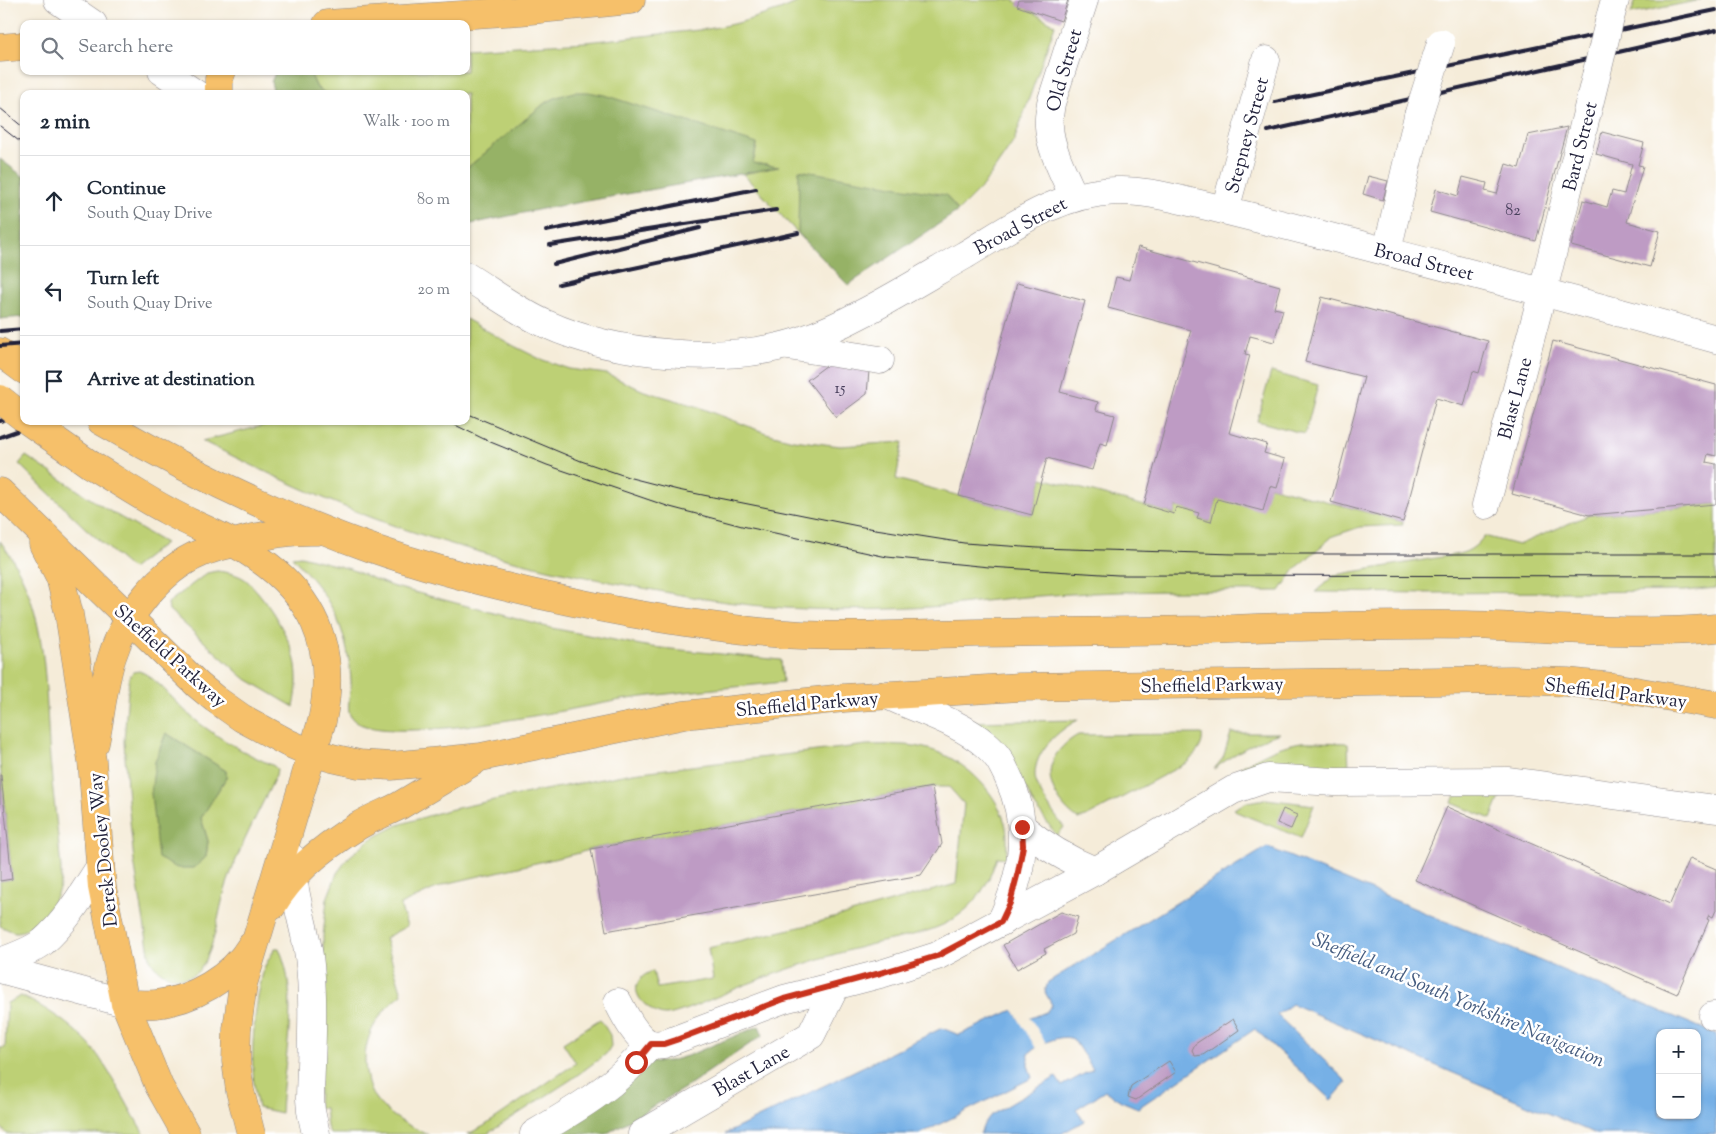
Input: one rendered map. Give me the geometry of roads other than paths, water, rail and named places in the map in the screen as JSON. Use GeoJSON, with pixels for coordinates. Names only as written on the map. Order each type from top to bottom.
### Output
{"type":"FeatureCollection","features":[{"type":"Feature","properties":{"kind":"main road"},"geometry":{"type":"LineString","coordinates":[[386,20],[520,11],[631,0]]}},
{"type":"Feature","properties":{"kind":"main road"},"geometry":{"type":"LineString","coordinates":[[0,48],[20,46]]}},
{"type":"Feature","properties":{"kind":"main road"},"geometry":{"type":"LineString","coordinates":[[219,90],[220,75]]}},
{"type":"Feature","properties":{"kind":"main road"},"geometry":{"type":"LineString","coordinates":[[0,352],[20,367]]}},
{"type":"Feature","properties":{"kind":"main road"},"geometry":{"type":"LineString","coordinates":[[0,399],[20,415]]}},
{"type":"Feature","properties":{"kind":"main road"},"geometry":{"type":"LineString","coordinates":[[34,425],[91,466],[166,510],[255,556],[291,585],[316,622],[324,652],[327,689],[322,721],[243,984],[236,1037],[236,1061],[240,1091],[252,1134]]}},
{"type":"Feature","properties":{"kind":"main road"},"geometry":{"type":"LineString","coordinates":[[108,425],[161,456],[264,505],[335,534],[432,568],[558,599],[722,628],[801,635],[1466,625],[1589,631],[1695,630],[1716,628]]}},
{"type":"Feature","properties":{"kind":"main road","name":"Sheffield Parkway"},"geometry":{"type":"LineString","coordinates":[[0,492],[198,685],[215,699],[242,718],[288,743],[332,758],[358,764],[391,766],[481,757],[684,715],[844,698],[1020,687],[1512,680],[1567,682],[1613,687],[1716,705]]}},
{"type":"Feature","properties":{"kind":"main road"},"geometry":{"type":"LineString","coordinates":[[21,512],[42,540],[60,577],[69,614],[92,761]]}},
{"type":"Feature","properties":{"kind":"main road"},"geometry":{"type":"LineString","coordinates":[[92,761],[112,657],[130,619],[151,590],[167,574],[201,553],[261,535],[281,532],[317,531],[335,534]]}},
{"type":"Feature","properties":{"kind":"main road"},"geometry":{"type":"LineString","coordinates":[[125,1003],[154,1004],[168,1002],[190,995],[214,983],[228,973],[248,951],[274,902],[310,860],[358,826],[397,807],[481,757]]}},
{"type":"Feature","properties":{"kind":"main road","name":"Derek Dooley Way"},"geometry":{"type":"LineString","coordinates":[[92,761],[102,887],[125,1003],[159,1086],[186,1134]]}},
{"type":"Feature","properties":{"kind":"street"},"geometry":{"type":"LineString","coordinates":[[58,0],[87,20]]}},
{"type":"Feature","properties":{"kind":"street","name":"Old Street"},"geometry":{"type":"LineString","coordinates":[[1074,197],[1052,142],[1049,117],[1051,103],[1084,0]]}},
{"type":"Feature","properties":{"kind":"street","name":"Bard Street"},"geometry":{"type":"LineString","coordinates":[[1543,291],[1612,9]]}},
{"type":"Feature","properties":{"kind":"street"},"geometry":{"type":"LineString","coordinates":[[1387,251],[1418,116],[1441,43]]}},
{"type":"Feature","properties":{"kind":"street","name":"Stepney Street"},"geometry":{"type":"LineString","coordinates":[[1225,210],[1266,60]]}},
{"type":"Feature","properties":{"kind":"street"},"geometry":{"type":"LineString","coordinates":[[168,75],[190,90]]}},
{"type":"Feature","properties":{"kind":"street","name":"Broad Street"},"geometry":{"type":"LineString","coordinates":[[470,279],[532,318],[567,333],[607,345],[698,355],[741,352],[784,345],[819,333],[910,286],[1048,207],[1074,197],[1116,191],[1140,192],[1225,210],[1387,251],[1543,291],[1716,339]]}},
{"type":"Feature","properties":{"kind":"street","name":"Blast Lane"},"geometry":{"type":"LineString","coordinates":[[1486,505],[1543,291]]}},
{"type":"Feature","properties":{"kind":"street"},"geometry":{"type":"LineString","coordinates":[[784,345],[880,360]]}},
{"type":"Feature","properties":{"kind":"street"},"geometry":{"type":"LineString","coordinates":[[888,695],[950,722],[970,733],[986,744],[1000,758],[1020,810],[1023,846],[1010,903],[1001,922]]}},
{"type":"Feature","properties":{"kind":"street"},"geometry":{"type":"LineString","coordinates":[[618,1002],[629,1023],[642,1038],[651,1044],[664,1044],[784,999],[937,956],[1095,871],[1233,790],[1268,778],[1334,782],[1509,780],[1716,809]]}},
{"type":"Feature","properties":{"kind":"street"},"geometry":{"type":"LineString","coordinates":[[298,802],[292,840],[292,880],[308,955],[312,991],[310,1099],[316,1134]]}},
{"type":"Feature","properties":{"kind":"street"},"geometry":{"type":"LineString","coordinates":[[1022,827],[1057,853],[1095,871]]}},
{"type":"Feature","properties":{"kind":"street"},"geometry":{"type":"LineString","coordinates":[[0,962],[42,943],[62,922],[100,866]]}},
{"type":"Feature","properties":{"kind":"street"},"geometry":{"type":"LineString","coordinates":[[0,946],[27,951]]}},
{"type":"Feature","properties":{"kind":"street"},"geometry":{"type":"LineString","coordinates":[[0,969],[125,1003]]}},
{"type":"Feature","properties":{"kind":"street","name":"Blast Lane"},"geometry":{"type":"LineString","coordinates":[[642,1134],[811,1035],[836,985]]}},
{"type":"Feature","properties":{"kind":"street"},"geometry":{"type":"LineString","coordinates":[[534,1134],[604,1091],[636,1062],[651,1044]]}},
{"type":"Feature","properties":{"kind":"water","name":"Sheffield and South Yorkshire Navigation"},"geometry":{"type":"Polygon","coordinates":[[[1267,847],[1716,1034],[1716,1134],[1596,1134],[1292,1004],[1277,1015],[1347,1082],[1331,1100],[1255,1029],[1138,1108],[1121,1101],[1105,1091],[1076,1109],[1084,1121],[1061,1134],[980,1134],[990,1116],[1056,1077],[1062,1086],[1093,1069],[1073,1039],[1062,1038],[1043,1044],[1028,1054],[1028,1065],[1032,1078],[920,1134],[725,1134],[942,1028],[959,1035],[1013,1010],[1021,1022],[1046,1012],[1052,1005],[1045,992],[1048,982],[1267,847]]]}},
{"type":"Feature","properties":{"kind":"tram line"},"geometry":{"type":"LineString","coordinates":[[0,108],[20,125]]}},
{"type":"Feature","properties":{"kind":"tram line"},"geometry":{"type":"LineString","coordinates":[[0,126],[20,142]]}},
{"type":"Feature","properties":{"kind":"tram line"},"geometry":{"type":"LineString","coordinates":[[470,415],[581,461],[631,478],[678,490],[863,527],[964,543],[1038,548],[1234,554],[1716,554]]}},
{"type":"Feature","properties":{"kind":"tram line"},"geometry":{"type":"LineString","coordinates":[[455,425],[488,441],[547,465],[670,507],[742,526],[887,557],[989,567],[1118,575],[1716,576]]}},
{"type":"Feature","properties":{"kind":"railway"},"geometry":{"type":"LineString","coordinates":[[1275,102],[1716,10]]}},
{"type":"Feature","properties":{"kind":"railway"},"geometry":{"type":"LineString","coordinates":[[1268,131],[1716,30]]}},
{"type":"Feature","properties":{"kind":"railway"},"geometry":{"type":"LineString","coordinates":[[546,231],[756,189]]}},
{"type":"Feature","properties":{"kind":"railway"},"geometry":{"type":"LineString","coordinates":[[550,245],[776,210]]}},
{"type":"Feature","properties":{"kind":"railway"},"geometry":{"type":"LineString","coordinates":[[554,264],[700,228]]}},
{"type":"Feature","properties":{"kind":"railway"},"geometry":{"type":"LineString","coordinates":[[559,284],[798,233]]}},
{"type":"Feature","properties":{"kind":"railway"},"geometry":{"type":"LineString","coordinates":[[0,331],[20,329]]}},
{"type":"Feature","properties":{"kind":"railway"},"geometry":{"type":"LineString","coordinates":[[0,346],[20,344]]}},
{"type":"Feature","properties":{"kind":"railway"},"geometry":{"type":"LineString","coordinates":[[0,421],[20,414]]}},
{"type":"Feature","properties":{"kind":"railway"},"geometry":{"type":"LineString","coordinates":[[0,437],[34,425]]}}]}
